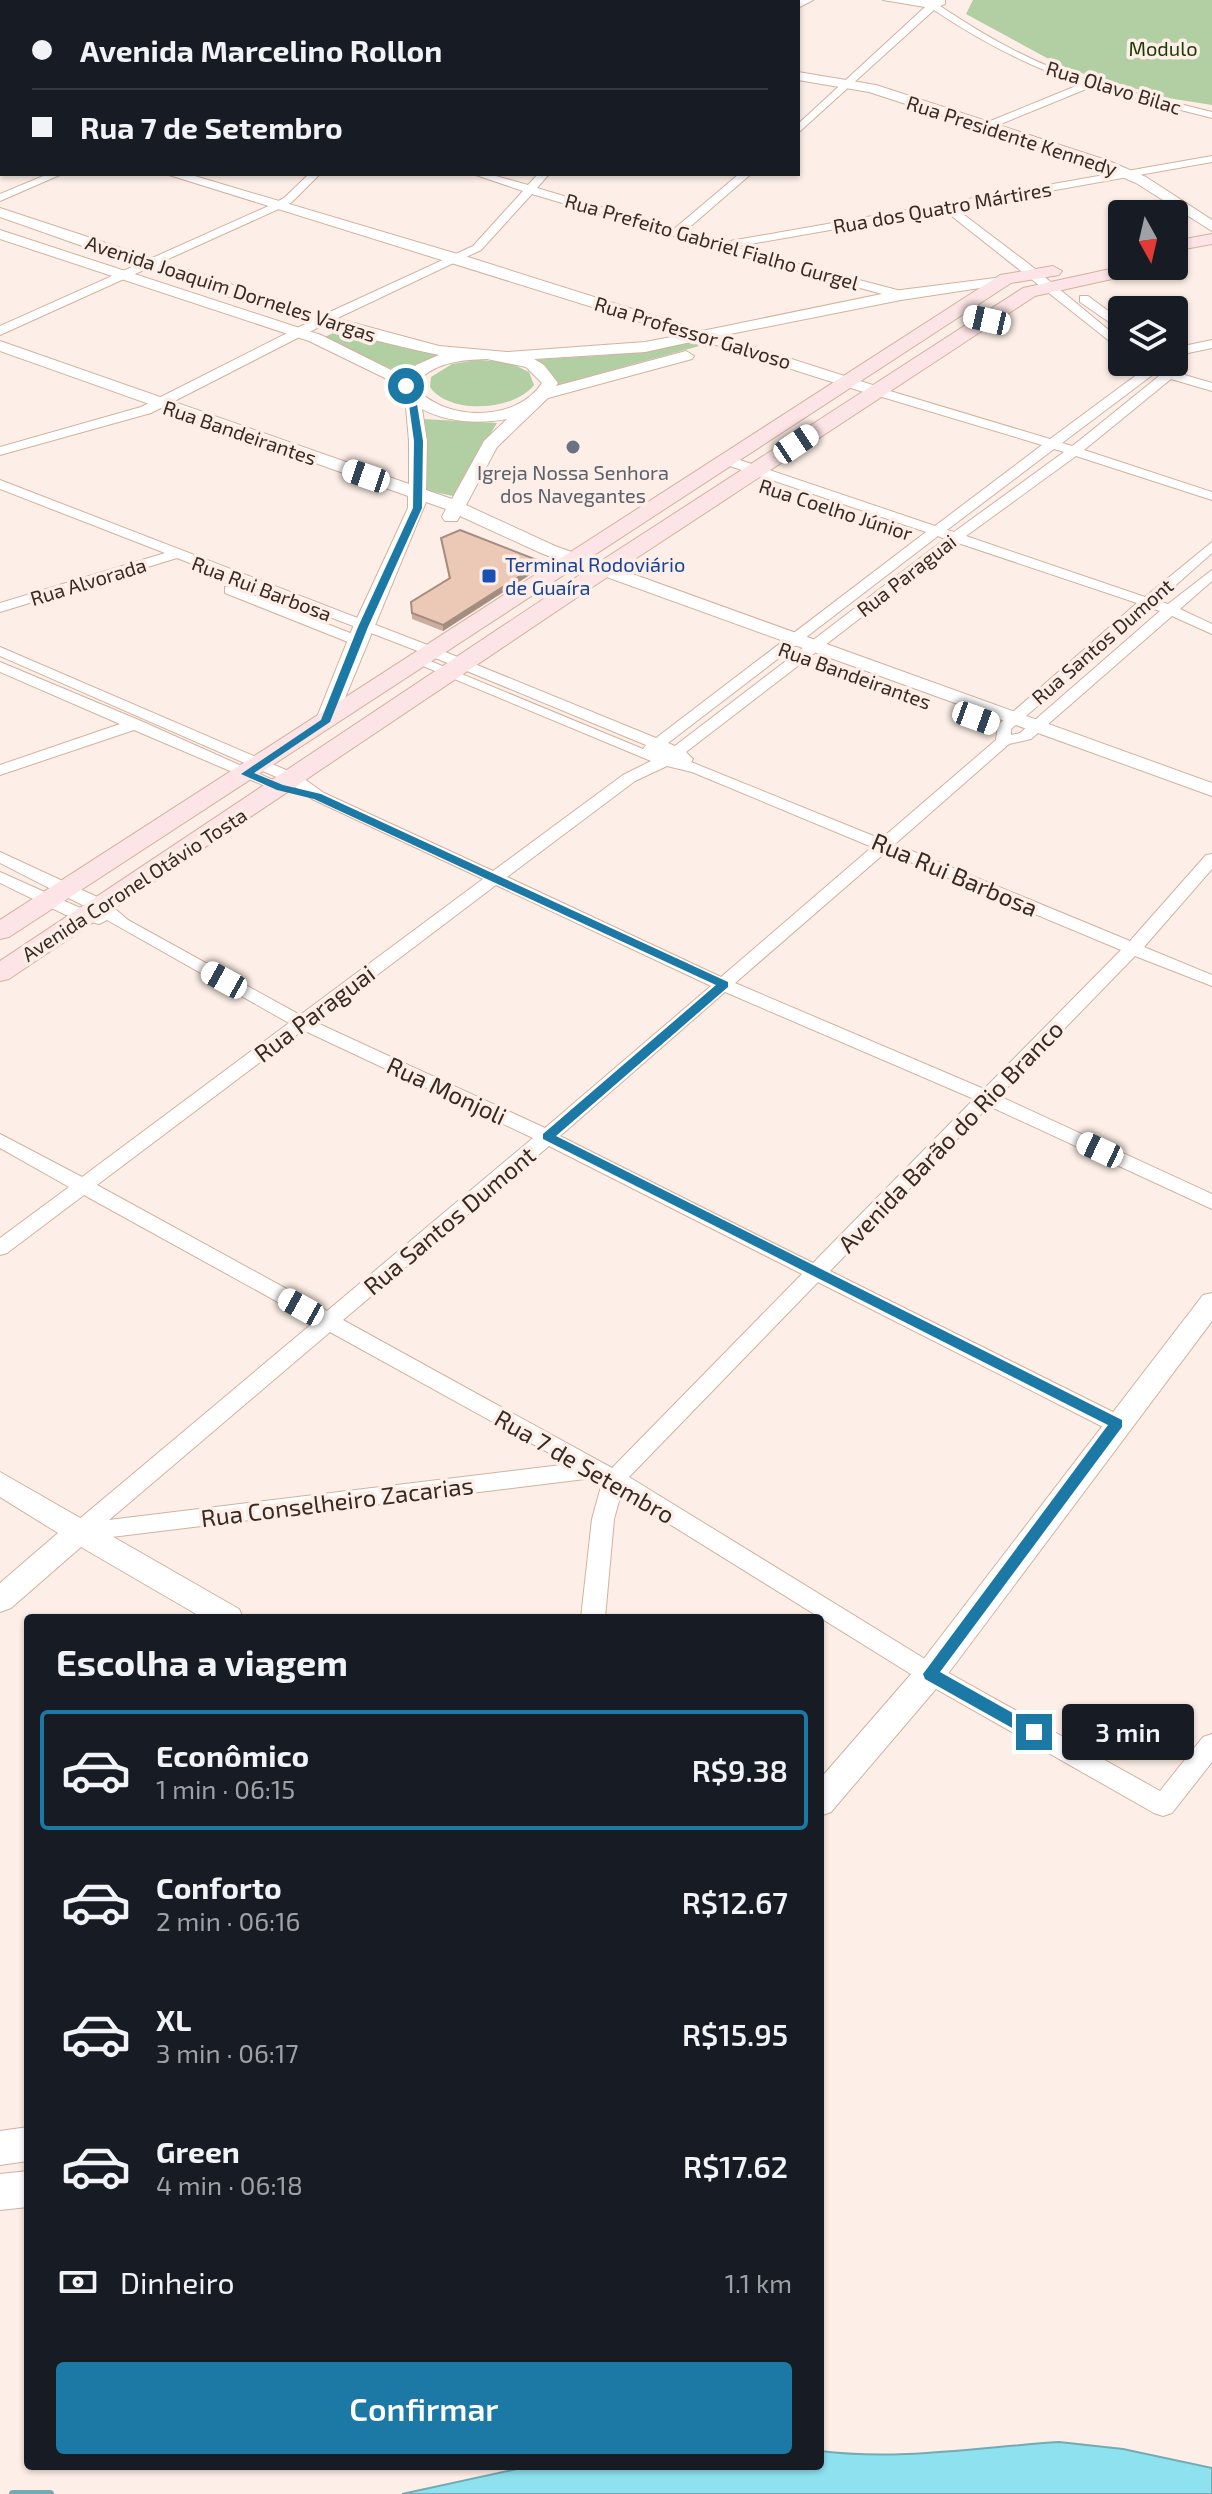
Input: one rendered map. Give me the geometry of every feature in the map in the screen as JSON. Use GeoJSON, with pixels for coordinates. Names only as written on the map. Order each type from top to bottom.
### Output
{"type":"FeatureCollection","features":[{"type":"Feature","properties":{"kind":"main road"},"geometry":{"type":"LineString","coordinates":[[1188,243],[1212,239]]}},
{"type":"Feature","properties":{"kind":"main road"},"geometry":{"type":"LineString","coordinates":[[1188,258],[1212,253]]}},
{"type":"Feature","properties":{"kind":"main road"},"geometry":{"type":"LineString","coordinates":[[1040,279],[1108,261]]}},
{"type":"Feature","properties":{"kind":"main road"},"geometry":{"type":"LineString","coordinates":[[1006,279],[1040,279],[1108,271]]}},
{"type":"Feature","properties":{"kind":"main road","name":"Avenida Coronel Otávio Tosta"},"geometry":{"type":"LineString","coordinates":[[0,931],[426,657],[562,557],[630,522],[1006,279]]}},
{"type":"Feature","properties":{"kind":"main road","name":"Avenida Coronel Otávio Tosta"},"geometry":{"type":"LineString","coordinates":[[0,973],[599,573],[987,320],[1040,279]]}},
{"type":"Feature","properties":{"kind":"main road"},"geometry":{"type":"LineString","coordinates":[[955,312],[987,320]]}},
{"type":"Feature","properties":{"kind":"main road"},"geometry":{"type":"LineString","coordinates":[[785,424],[815,431]]}},
{"type":"Feature","properties":{"kind":"main road"},"geometry":{"type":"LineString","coordinates":[[630,522],[660,534]]}},
{"type":"Feature","properties":{"kind":"street","name":"Rua Olavo Bilac"},"geometry":{"type":"LineString","coordinates":[[888,0],[933,5],[984,39],[1052,71],[1090,84],[1212,115]]}},
{"type":"Feature","properties":{"kind":"street"},"geometry":{"type":"LineString","coordinates":[[800,128],[933,5],[946,0]]}},
{"type":"Feature","properties":{"kind":"street","name":"Rua Presidente Kennedy"},"geometry":{"type":"LineString","coordinates":[[800,73],[853,80],[1144,175],[1212,212]]}},
{"type":"Feature","properties":{"kind":"street"},"geometry":{"type":"LineString","coordinates":[[991,124],[1090,84]]}},
{"type":"Feature","properties":{"kind":"street","name":"Rua dos Quatro Mártires"},"geometry":{"type":"LineString","coordinates":[[734,251],[1144,175],[1212,159]]}},
{"type":"Feature","properties":{"kind":"street","name":"Rua dos Quatro Mártires"},"geometry":{"type":"LineString","coordinates":[[1144,175],[1212,167]]}},
{"type":"Feature","properties":{"kind":"street","name":"Rua Presidente Kennedy"},"geometry":{"type":"LineString","coordinates":[[1144,175],[1212,227]]}},
{"type":"Feature","properties":{"kind":"street"},"geometry":{"type":"LineString","coordinates":[[0,188],[30,176]]}},
{"type":"Feature","properties":{"kind":"street"},"geometry":{"type":"LineString","coordinates":[[0,198],[52,176]]}},
{"type":"Feature","properties":{"kind":"street","name":"Rua Professor Galvoso"},"geometry":{"type":"LineString","coordinates":[[184,176],[280,200]]}},
{"type":"Feature","properties":{"kind":"street","name":"Rua Professor Galvoso"},"geometry":{"type":"LineString","coordinates":[[208,176],[332,218],[467,255],[703,335],[742,342],[1079,447],[1212,483]]}},
{"type":"Feature","properties":{"kind":"street"},"geometry":{"type":"LineString","coordinates":[[0,331],[46,306],[280,200],[312,176]]}},
{"type":"Feature","properties":{"kind":"street","name":"Rua Prefeito Gabriel Fialho Gurgel"},"geometry":{"type":"LineString","coordinates":[[493,176],[537,182]]}},
{"type":"Feature","properties":{"kind":"street","name":"Rua Prefeito Gabriel Fialho Gurgel"},"geometry":{"type":"LineString","coordinates":[[516,176],[734,251],[901,295]]}},
{"type":"Feature","properties":{"kind":"street"},"geometry":{"type":"LineString","coordinates":[[676,233],[744,176]]}},
{"type":"Feature","properties":{"kind":"street"},"geometry":{"type":"LineString","coordinates":[[0,460],[160,410],[467,255],[537,182]]}},
{"type":"Feature","properties":{"kind":"street"},"geometry":{"type":"LineString","coordinates":[[950,210],[1108,336]]}},
{"type":"Feature","properties":{"kind":"street","name":"Rua dos Quatro Mártires"},"geometry":{"type":"LineString","coordinates":[[720,246],[950,210]]}},
{"type":"Feature","properties":{"kind":"street","name":"Avenida Joaquim Dorneles Vargas"},"geometry":{"type":"LineString","coordinates":[[0,212],[331,322],[404,343],[464,355]]}},
{"type":"Feature","properties":{"kind":"street","name":"Avenida Joaquim Dorneles Vargas"},"geometry":{"type":"LineString","coordinates":[[0,234],[307,335],[395,377],[428,408],[451,415],[493,415],[530,406]]}},
{"type":"Feature","properties":{"kind":"street"},"geometry":{"type":"LineString","coordinates":[[325,722],[418,501],[418,441],[409,392],[414,372],[464,355],[602,352],[901,295],[1006,279]]}},
{"type":"Feature","properties":{"kind":"street"},"geometry":{"type":"LineString","coordinates":[[1040,279],[1108,317]]}},
{"type":"Feature","properties":{"kind":"street","name":"Rua Professor Galvoso"},"geometry":{"type":"LineString","coordinates":[[610,301],[721,331],[742,342]]}},
{"type":"Feature","properties":{"kind":"street"},"geometry":{"type":"LineString","coordinates":[[0,321],[46,306]]}},
{"type":"Feature","properties":{"kind":"street"},"geometry":{"type":"LineString","coordinates":[[1089,320],[1108,317]]}},
{"type":"Feature","properties":{"kind":"street"},"geometry":{"type":"LineString","coordinates":[[1188,339],[1212,335]]}},
{"type":"Feature","properties":{"kind":"street"},"geometry":{"type":"LineString","coordinates":[[454,512],[490,445],[546,394],[742,342]]}},
{"type":"Feature","properties":{"kind":"street"},"geometry":{"type":"LineString","coordinates":[[1188,354],[1212,344]]}},
{"type":"Feature","properties":{"kind":"street","name":"Rua Bandeirantes"},"geometry":{"type":"LineString","coordinates":[[0,346],[53,372]]}},
{"type":"Feature","properties":{"kind":"street"},"geometry":{"type":"LineString","coordinates":[[509,356],[544,372],[550,383],[546,394]]}},
{"type":"Feature","properties":{"kind":"street","name":"Rua Bandeirantes"},"geometry":{"type":"LineString","coordinates":[[0,359],[53,372],[479,520],[599,573],[900,684],[1007,729],[1031,731],[1212,790]]}},
{"type":"Feature","properties":{"kind":"street"},"geometry":{"type":"LineString","coordinates":[[1188,370],[1212,377]]}},
{"type":"Feature","properties":{"kind":"street","name":"Rua Paraguai"},"geometry":{"type":"LineString","coordinates":[[0,1248],[629,778],[669,757],[738,704],[862,586],[1147,376]]}},
{"type":"Feature","properties":{"kind":"street","name":"Rua Paraguai"},"geometry":{"type":"LineString","coordinates":[[629,778],[644,755],[717,697],[883,593],[1079,447],[1123,409],[1153,376]]}},
{"type":"Feature","properties":{"kind":"street"},"geometry":{"type":"LineString","coordinates":[[1188,376],[1212,387]]}},
{"type":"Feature","properties":{"kind":"street"},"geometry":{"type":"LineString","coordinates":[[1106,405],[1123,409]]}},
{"type":"Feature","properties":{"kind":"street"},"geometry":{"type":"LineString","coordinates":[[0,451],[57,440]]}},
{"type":"Feature","properties":{"kind":"street","name":"Rua Professor Galvoso"},"geometry":{"type":"LineString","coordinates":[[1079,447],[1212,496]]}},
{"type":"Feature","properties":{"kind":"street","name":"Rua Coelho Júnior"},"geometry":{"type":"LineString","coordinates":[[721,465],[1212,630]]}},
{"type":"Feature","properties":{"kind":"street","name":"Rua Rui Barbosa"},"geometry":{"type":"LineString","coordinates":[[0,484],[57,507],[204,580],[561,705],[657,744],[669,757]]}},
{"type":"Feature","properties":{"kind":"street"},"geometry":{"type":"LineString","coordinates":[[0,498],[135,552]]}},
{"type":"Feature","properties":{"kind":"street"},"geometry":{"type":"LineString","coordinates":[[41,514],[57,507]]}},
{"type":"Feature","properties":{"kind":"street","name":"Rua Santos Dumont"},"geometry":{"type":"LineString","coordinates":[[0,1600],[724,985],[1212,546]]}},
{"type":"Feature","properties":{"kind":"street","name":"Rua Alvorada"},"geometry":{"type":"LineString","coordinates":[[0,594],[135,552],[175,554]]}},
{"type":"Feature","properties":{"kind":"street","name":"Rua Alvorada"},"geometry":{"type":"LineString","coordinates":[[0,608],[154,553]]}},
{"type":"Feature","properties":{"kind":"street","name":"Rua Rui Barbosa"},"geometry":{"type":"LineString","coordinates":[[175,554],[268,590],[361,634]]}},
{"type":"Feature","properties":{"kind":"street","name":"Rua Santos Dumont"},"geometry":{"type":"LineString","coordinates":[[1031,731],[1212,574]]}},
{"type":"Feature","properties":{"kind":"street"},"geometry":{"type":"LineString","coordinates":[[862,586],[883,593]]}},
{"type":"Feature","properties":{"kind":"street"},"geometry":{"type":"LineString","coordinates":[[253,599],[268,590]]}},
{"type":"Feature","properties":{"kind":"street"},"geometry":{"type":"LineString","coordinates":[[0,651],[157,717],[254,769],[724,985],[988,1098],[1212,1202]]}},
{"type":"Feature","properties":{"kind":"street"},"geometry":{"type":"LineString","coordinates":[[0,667],[132,725],[254,769]]}},
{"type":"Feature","properties":{"kind":"street","name":"Rua Rui Barbosa"},"geometry":{"type":"LineString","coordinates":[[455,669],[546,715],[644,755],[669,757],[1212,981]]}},
{"type":"Feature","properties":{"kind":"street"},"geometry":{"type":"LineString","coordinates":[[74,700],[92,690]]}},
{"type":"Feature","properties":{"kind":"street"},"geometry":{"type":"LineString","coordinates":[[717,697],[738,704]]}},
{"type":"Feature","properties":{"kind":"street"},"geometry":{"type":"LineString","coordinates":[[546,715],[561,705]]}},
{"type":"Feature","properties":{"kind":"street"},"geometry":{"type":"LineString","coordinates":[[0,770],[157,717]]}},
{"type":"Feature","properties":{"kind":"street","name":"Rua Bandeirantes"},"geometry":{"type":"LineString","coordinates":[[1031,731],[1212,807]]}},
{"type":"Feature","properties":{"kind":"street","name":"Rua Monjoli"},"geometry":{"type":"LineString","coordinates":[[0,857],[56,895]]}},
{"type":"Feature","properties":{"kind":"street","name":"Avenida Barão do Rio Branco"},"geometry":{"type":"LineString","coordinates":[[593,1614],[605,1474],[814,1273],[988,1098],[1133,948],[1212,859]]}},
{"type":"Feature","properties":{"kind":"street","name":"Rua Monjoli"},"geometry":{"type":"LineString","coordinates":[[0,877],[56,895],[122,924],[300,1022],[547,1137],[1117,1424]]}},
{"type":"Feature","properties":{"kind":"street","name":"Rua 7 de Setembro"},"geometry":{"type":"LineString","coordinates":[[0,1140],[605,1474],[930,1674],[1163,1805],[1212,1744]]}},
{"type":"Feature","properties":{"kind":"street"},"geometry":{"type":"LineString","coordinates":[[824,1797],[930,1674],[1212,1302]]}},
{"type":"Feature","properties":{"kind":"street","name":"Rua Conselheiro Zacarias"},"geometry":{"type":"LineString","coordinates":[[79,1532],[605,1474]]}},
{"type":"Feature","properties":{"kind":"street"},"geometry":{"type":"LineString","coordinates":[[0,1483],[221,1614]]}},
{"type":"Feature","properties":{"kind":"street"},"geometry":{"type":"LineString","coordinates":[[0,2148],[24,2145]]}},
{"type":"Feature","properties":{"kind":"street"},"geometry":{"type":"LineString","coordinates":[[0,2192],[24,2189]]}},
{"type":"Feature","properties":{"kind":"green space","name":"Modulo"},"geometry":{"type":"Polygon","coordinates":[[[973,0],[1212,0],[1212,105],[1168,98],[1067,69],[966,14],[973,0]]]}},
{"type":"Feature","properties":{"kind":"green space"},"geometry":{"type":"Polygon","coordinates":[[[339,330],[441,355],[405,375],[323,338],[339,330]]]}},
{"type":"Feature","properties":{"kind":"green space"},"geometry":{"type":"Polygon","coordinates":[[[693,338],[703,345],[554,386],[530,360],[610,355],[693,338]]]}},
{"type":"Feature","properties":{"kind":"green space"},"geometry":{"type":"Polygon","coordinates":[[[478,360],[508,362],[529,372],[534,385],[512,400],[482,406],[451,402],[430,387],[431,377],[452,364],[478,360]]]}},
{"type":"Feature","properties":{"kind":"green space"},"geometry":{"type":"Polygon","coordinates":[[[422,419],[497,423],[453,496],[420,489],[422,419]]]}},
{"type":"Feature","properties":{"kind":"water"},"geometry":{"type":"Polygon","coordinates":[[[1059,2442],[1123,2449],[1212,2468],[1212,2494],[402,2494],[513,2470],[824,2470],[824,2451],[880,2455],[1059,2442]]]}},
{"type":"Feature","properties":{"kind":"building","name":"Terminal Rodoviário de Guaíra"},"geometry":{"type":"Polygon","coordinates":[[[460,530],[542,562],[443,625],[412,613],[411,602],[450,578],[441,538],[460,530]]]}},
{"type":"Feature","properties":{"kind":"waterway"},"geometry":{"type":"LineString","coordinates":[[13,2494],[50,2494]]}},
{"type":"Feature","properties":{"kind":"place","name":"Igreja Nossa Senhora dos Navegantes"},"geometry":{"type":"Point","coordinates":[573,447]}},
{"type":"Feature","properties":{"kind":"place","name":"Terminal Rodoviário de Guaíra"},"geometry":{"type":"Point","coordinates":[489,576]}},
{"type":"Feature","properties":{"kind":"route"},"geometry":{"type":"LineString","coordinates":[[406,386],[412,398],[418,441],[417,508],[363,627],[325,722],[246,774],[280,788],[318,796],[724,985],[547,1137],[1117,1424],[930,1674],[1034,1732]]}}]}
